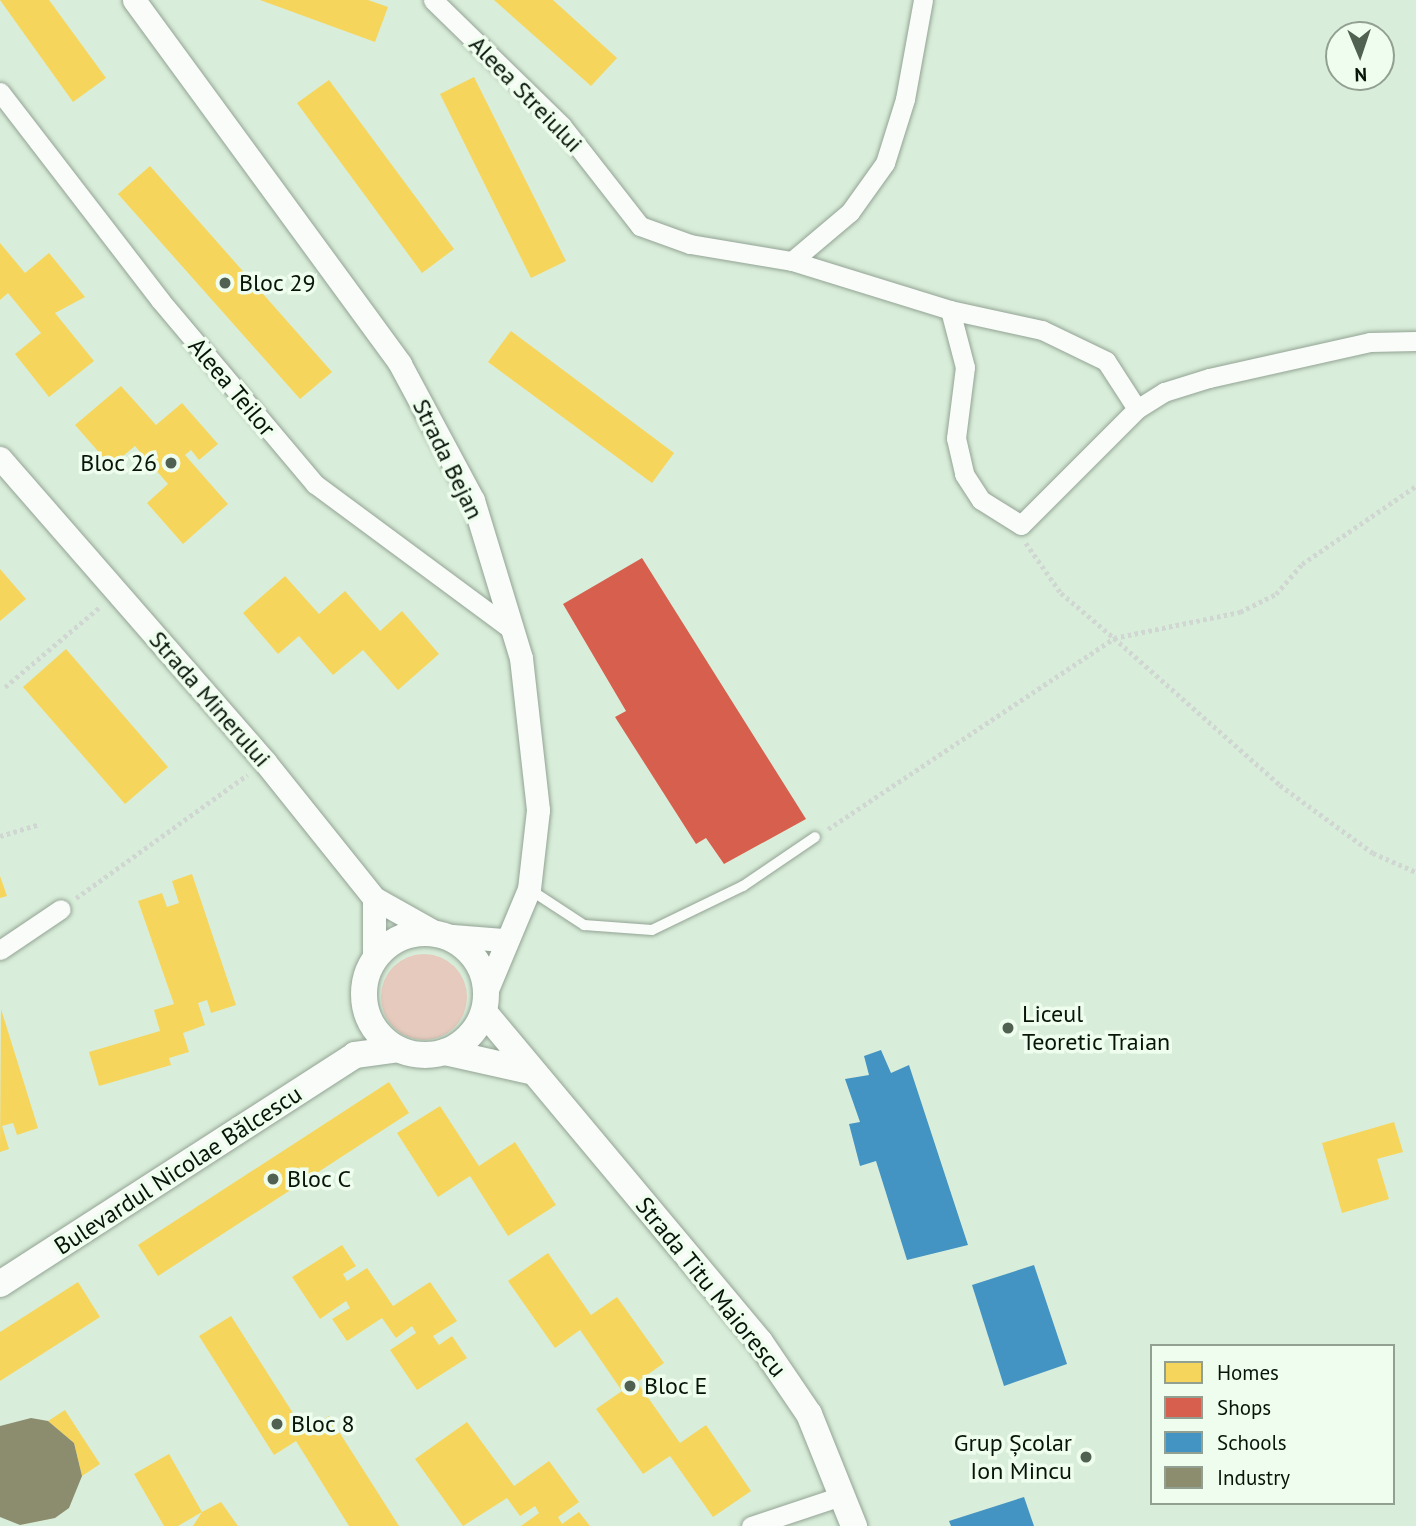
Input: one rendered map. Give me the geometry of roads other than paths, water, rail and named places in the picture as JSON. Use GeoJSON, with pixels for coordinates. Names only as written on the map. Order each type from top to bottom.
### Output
{"type":"FeatureCollection","features":[{"type":"Feature","properties":{"kind":"main road"},"geometry":{"type":"LineString","coordinates":[[440,935],[476,960],[485,1002],[529,1072],[445,1052],[399,1049],[355,1055],[374,960],[408,936],[440,935]]}},
{"type":"Feature","properties":{"kind":"main road"},"geometry":{"type":"LineString","coordinates":[[445,1052],[473,1032],[485,1002]]}},
{"type":"Feature","properties":{"kind":"main road"},"geometry":{"type":"LineString","coordinates":[[365,1006],[373,1027],[399,1049]]}},
{"type":"Feature","properties":{"kind":"main road","name":"Bulevardul Nicolae Bălcescu"},"geometry":{"type":"LineString","coordinates":[[0,1284],[355,1055]]}},
{"type":"Feature","properties":{"kind":"main road","name":"Strada Titu Maiorescu"},"geometry":{"type":"LineString","coordinates":[[529,1072],[760,1342],[809,1414],[844,1495],[854,1526]]}},
{"type":"Feature","properties":{"kind":"street","name":"Strada Bejan"},"geometry":{"type":"LineString","coordinates":[[134,0],[400,364],[473,500],[514,631],[535,761],[538,810],[529,889],[503,940],[485,1002]]}},
{"type":"Feature","properties":{"kind":"street","name":"Aleea Streiului"},"geometry":{"type":"LineString","coordinates":[[433,0],[562,126],[640,226],[691,244],[792,261]]}},
{"type":"Feature","properties":{"kind":"street"},"geometry":{"type":"LineString","coordinates":[[792,261],[850,212],[885,163],[905,99],[923,0]]}},
{"type":"Feature","properties":{"kind":"street","name":"Aleea Teilor"},"geometry":{"type":"LineString","coordinates":[[0,92],[168,310],[315,484],[514,631]]}},
{"type":"Feature","properties":{"kind":"street"},"geometry":{"type":"LineString","coordinates":[[792,261],[950,310],[1083,345],[1106,361],[1137,409]]}},
{"type":"Feature","properties":{"kind":"street"},"geometry":{"type":"LineString","coordinates":[[950,310],[965,367],[956,438],[964,474],[981,500],[1021,525],[1137,409],[1164,392],[1209,378],[1370,342],[1416,341]]}},
{"type":"Feature","properties":{"kind":"street","name":"Strada Minerului"},"geometry":{"type":"LineString","coordinates":[[0,458],[265,762],[374,898]]}},
{"type":"Feature","properties":{"kind":"street"},"geometry":{"type":"LineString","coordinates":[[374,960],[374,898],[440,935],[503,940]]}},
{"type":"Feature","properties":{"kind":"street"},"geometry":{"type":"LineString","coordinates":[[0,950],[61,909]]}},
{"type":"Feature","properties":{"kind":"street"},"geometry":{"type":"LineString","coordinates":[[751,1526],[844,1495]]}},
{"type":"Feature","properties":{"kind":"lane"},"geometry":{"type":"LineString","coordinates":[[529,889],[584,925],[652,930],[743,886],[815,837]]}},
{"type":"Feature","properties":{"kind":"place","name":"Bloc 29"},"geometry":{"type":"Point","coordinates":[225,283]}},
{"type":"Feature","properties":{"kind":"place","name":"Bloc 26"},"geometry":{"type":"Point","coordinates":[171,463]}},
{"type":"Feature","properties":{"kind":"place","name":"Liceul Teoretic Traian"},"geometry":{"type":"Point","coordinates":[1008,1028]}},
{"type":"Feature","properties":{"kind":"place","name":"Bloc C"},"geometry":{"type":"Point","coordinates":[273,1179]}},
{"type":"Feature","properties":{"kind":"place","name":"Bloc E"},"geometry":{"type":"Point","coordinates":[630,1386]}},
{"type":"Feature","properties":{"kind":"place","name":"Bloc 8"},"geometry":{"type":"Point","coordinates":[277,1424]}},
{"type":"Feature","properties":{"kind":"place","name":"Grup Școlar Ion Mincu"},"geometry":{"type":"Point","coordinates":[1086,1457]}}]}
